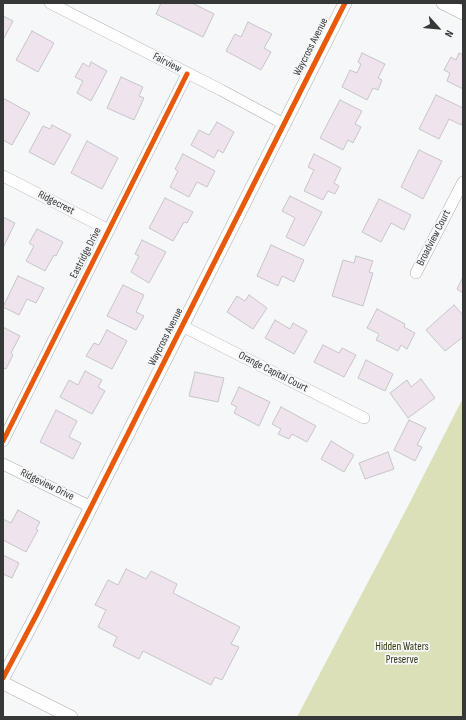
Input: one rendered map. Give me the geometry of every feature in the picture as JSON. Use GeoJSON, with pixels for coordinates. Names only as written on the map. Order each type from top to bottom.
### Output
{"type":"FeatureCollection","features":[{"type":"Feature","properties":{"kind":"street","name":"Fairview"},"geometry":{"type":"LineString","coordinates":[[50,3],[221,90],[284,124]]}},
{"type":"Feature","properties":{"kind":"street","name":"Waycross Avenue"},"geometry":{"type":"LineString","coordinates":[[3,678],[91,507],[345,3]]}},
{"type":"Feature","properties":{"kind":"street"},"geometry":{"type":"LineString","coordinates":[[443,3],[463,13]]}},
{"type":"Feature","properties":{"kind":"street","name":"Eastridge Drive"},"geometry":{"type":"LineString","coordinates":[[3,441],[187,74]]}},
{"type":"Feature","properties":{"kind":"street","name":"Ridgecrest"},"geometry":{"type":"LineString","coordinates":[[3,176],[108,230]]}},
{"type":"Feature","properties":{"kind":"street","name":"Broadview Court"},"geometry":{"type":"LineString","coordinates":[[416,273],[463,182]]}},
{"type":"Feature","properties":{"kind":"street","name":"Orange Capital Court"},"geometry":{"type":"LineString","coordinates":[[182,326],[364,418]]}},
{"type":"Feature","properties":{"kind":"street","name":"Ridgeview Drive"},"geometry":{"type":"LineString","coordinates":[[3,464],[91,507]]}},
{"type":"Feature","properties":{"kind":"street"},"geometry":{"type":"LineString","coordinates":[[3,683],[71,717]]}},
{"type":"Feature","properties":{"kind":"green space","name":"Hidden Waters Preserve"},"geometry":{"type":"Polygon","coordinates":[[[463,398],[463,717],[297,717],[407,508],[463,398]]]}},
{"type":"Feature","properties":{"kind":"building"},"geometry":{"type":"Polygon","coordinates":[[[161,3],[192,3],[214,14],[203,37],[156,14],[161,3]]]}},
{"type":"Feature","properties":{"kind":"building"},"geometry":{"type":"Polygon","coordinates":[[[3,16],[13,21],[3,40],[3,16]]]}},
{"type":"Feature","properties":{"kind":"building"},"geometry":{"type":"Polygon","coordinates":[[[248,22],[272,34],[264,48],[271,52],[261,70],[226,51],[235,34],[241,37],[248,22]]]}},
{"type":"Feature","properties":{"kind":"building"},"geometry":{"type":"Polygon","coordinates":[[[32,31],[54,43],[38,72],[16,60],[32,31]]]}},
{"type":"Feature","properties":{"kind":"building"},"geometry":{"type":"Polygon","coordinates":[[[362,53],[385,64],[378,78],[382,80],[378,90],[373,88],[367,100],[342,87],[350,70],[357,73],[361,64],[358,62],[362,53]]]}},
{"type":"Feature","properties":{"kind":"building"},"geometry":{"type":"Polygon","coordinates":[[[459,53],[463,55],[463,89],[447,81],[450,73],[444,70],[451,57],[456,60],[459,53]]]}},
{"type":"Feature","properties":{"kind":"building"},"geometry":{"type":"Polygon","coordinates":[[[91,62],[107,71],[91,101],[77,93],[83,81],[75,77],[83,63],[89,67],[91,62]]]}},
{"type":"Feature","properties":{"kind":"building"},"geometry":{"type":"Polygon","coordinates":[[[121,77],[143,87],[139,96],[144,98],[134,120],[107,108],[121,77]]]}},
{"type":"Feature","properties":{"kind":"building"},"geometry":{"type":"Polygon","coordinates":[[[436,95],[463,108],[463,121],[461,125],[449,119],[439,139],[419,129],[436,95]]]}},
{"type":"Feature","properties":{"kind":"building"},"geometry":{"type":"Polygon","coordinates":[[[3,98],[30,113],[12,145],[3,140],[3,98]]]}},
{"type":"Feature","properties":{"kind":"building"},"geometry":{"type":"Polygon","coordinates":[[[340,100],[362,111],[355,124],[361,127],[353,143],[348,140],[343,150],[320,138],[340,100]]]}},
{"type":"Feature","properties":{"kind":"building"},"geometry":{"type":"Polygon","coordinates":[[[217,122],[234,132],[223,153],[218,150],[214,158],[191,145],[199,130],[209,135],[217,122]]]}},
{"type":"Feature","properties":{"kind":"building"},"geometry":{"type":"Polygon","coordinates":[[[52,125],[71,135],[54,165],[29,152],[43,126],[50,129],[52,125]]]}},
{"type":"Feature","properties":{"kind":"building"},"geometry":{"type":"Polygon","coordinates":[[[87,141],[118,158],[102,189],[71,173],[87,141]]]}},
{"type":"Feature","properties":{"kind":"building"},"geometry":{"type":"Polygon","coordinates":[[[419,150],[442,161],[423,199],[401,187],[419,150]]]}},
{"type":"Feature","properties":{"kind":"building"},"geometry":{"type":"Polygon","coordinates":[[[183,154],[215,171],[207,187],[197,182],[189,197],[170,187],[178,171],[175,169],[183,154]]]}},
{"type":"Feature","properties":{"kind":"building"},"geometry":{"type":"Polygon","coordinates":[[[314,154],[341,168],[334,183],[339,186],[335,194],[328,191],[323,200],[304,191],[314,170],[308,167],[314,154]]]}},
{"type":"Feature","properties":{"kind":"building"},"geometry":{"type":"Polygon","coordinates":[[[290,196],[322,212],[304,246],[286,237],[295,218],[282,211],[290,196]]]}},
{"type":"Feature","properties":{"kind":"building"},"geometry":{"type":"Polygon","coordinates":[[[165,198],[193,212],[187,223],[184,222],[173,241],[149,228],[165,198]]]}},
{"type":"Feature","properties":{"kind":"building"},"geometry":{"type":"Polygon","coordinates":[[[379,199],[411,215],[404,230],[391,223],[381,242],[362,232],[379,199]]]}},
{"type":"Feature","properties":{"kind":"building"},"geometry":{"type":"Polygon","coordinates":[[[3,217],[15,223],[3,248],[3,217]]]}},
{"type":"Feature","properties":{"kind":"building"},"geometry":{"type":"Polygon","coordinates":[[[37,229],[63,242],[56,256],[54,255],[45,271],[26,261],[34,246],[29,243],[37,229]]]}},
{"type":"Feature","properties":{"kind":"building"},"geometry":{"type":"Polygon","coordinates":[[[142,240],[166,252],[149,283],[131,272],[139,256],[135,254],[142,240]]]}},
{"type":"Feature","properties":{"kind":"building"},"geometry":{"type":"Polygon","coordinates":[[[271,245],[304,260],[294,282],[282,276],[278,286],[257,276],[271,245]]]}},
{"type":"Feature","properties":{"kind":"building"},"geometry":{"type":"Polygon","coordinates":[[[356,256],[373,261],[369,272],[373,273],[363,306],[332,296],[343,260],[354,263],[356,256]]]}},
{"type":"Feature","properties":{"kind":"building"},"geometry":{"type":"Polygon","coordinates":[[[18,276],[44,288],[36,303],[27,299],[19,315],[3,307],[18,276]]]}},
{"type":"Feature","properties":{"kind":"building"},"geometry":{"type":"Polygon","coordinates":[[[463,277],[463,293],[457,289],[463,277]]]}},
{"type":"Feature","properties":{"kind":"building"},"geometry":{"type":"Polygon","coordinates":[[[123,285],[144,295],[136,312],[144,316],[136,330],[107,316],[123,285]]]}},
{"type":"Feature","properties":{"kind":"building"},"geometry":{"type":"Polygon","coordinates":[[[249,295],[267,308],[253,329],[227,312],[237,296],[245,301],[249,295]]]}},
{"type":"Feature","properties":{"kind":"building"},"geometry":{"type":"Polygon","coordinates":[[[454,305],[463,315],[463,337],[445,351],[426,330],[454,305]]]}},
{"type":"Feature","properties":{"kind":"building"},"geometry":{"type":"Polygon","coordinates":[[[377,309],[405,324],[404,327],[415,333],[407,349],[401,345],[398,351],[376,340],[379,334],[367,328],[377,309]]]}},
{"type":"Feature","properties":{"kind":"building"},"geometry":{"type":"Polygon","coordinates":[[[275,320],[290,329],[293,323],[307,331],[294,354],[265,338],[275,320]]]}},
{"type":"Feature","properties":{"kind":"building"},"geometry":{"type":"Polygon","coordinates":[[[3,327],[20,336],[11,353],[13,355],[6,369],[3,368],[3,327]]]}},
{"type":"Feature","properties":{"kind":"building"},"geometry":{"type":"Polygon","coordinates":[[[107,330],[127,341],[112,369],[86,356],[94,343],[99,345],[107,330]]]}},
{"type":"Feature","properties":{"kind":"building"},"geometry":{"type":"Polygon","coordinates":[[[323,345],[339,353],[342,348],[356,355],[344,377],[314,362],[323,345]]]}},
{"type":"Feature","properties":{"kind":"building"},"geometry":{"type":"Polygon","coordinates":[[[366,360],[393,374],[385,391],[358,378],[366,360]]]}},
{"type":"Feature","properties":{"kind":"building"},"geometry":{"type":"Polygon","coordinates":[[[85,371],[102,380],[98,387],[105,391],[92,414],[60,397],[69,380],[78,385],[85,371]]]}},
{"type":"Feature","properties":{"kind":"building"},"geometry":{"type":"Polygon","coordinates":[[[195,372],[224,378],[218,402],[189,396],[195,372]]]}},
{"type":"Feature","properties":{"kind":"building"},"geometry":{"type":"Polygon","coordinates":[[[421,379],[435,398],[408,418],[390,393],[407,380],[411,387],[421,379]]]}},
{"type":"Feature","properties":{"kind":"building"},"geometry":{"type":"Polygon","coordinates":[[[239,387],[270,402],[259,426],[234,413],[237,407],[231,404],[239,387]]]}},
{"type":"Feature","properties":{"kind":"building"},"geometry":{"type":"Polygon","coordinates":[[[281,407],[316,426],[307,442],[292,434],[289,439],[278,434],[281,429],[272,424],[281,407]]]}},
{"type":"Feature","properties":{"kind":"building"},"geometry":{"type":"Polygon","coordinates":[[[56,410],[77,421],[69,437],[81,443],[73,459],[40,442],[56,410]]]}},
{"type":"Feature","properties":{"kind":"building"},"geometry":{"type":"Polygon","coordinates":[[[409,420],[426,428],[417,445],[422,447],[415,461],[394,450],[409,420]]]}},
{"type":"Feature","properties":{"kind":"building"},"geometry":{"type":"Polygon","coordinates":[[[331,441],[354,455],[344,472],[321,459],[331,441]]]}},
{"type":"Feature","properties":{"kind":"building"},"geometry":{"type":"Polygon","coordinates":[[[388,452],[394,469],[365,479],[359,463],[388,452]]]}},
{"type":"Feature","properties":{"kind":"building"},"geometry":{"type":"Polygon","coordinates":[[[18,510],[40,522],[36,529],[38,530],[26,552],[3,540],[3,519],[11,523],[18,510]]]}},
{"type":"Feature","properties":{"kind":"building"},"geometry":{"type":"Polygon","coordinates":[[[3,555],[19,563],[12,578],[3,574],[3,555]]]}},
{"type":"Feature","properties":{"kind":"building"},"geometry":{"type":"Polygon","coordinates":[[[126,569],[146,579],[151,571],[177,584],[173,593],[240,627],[231,644],[239,647],[222,680],[215,677],[211,685],[143,651],[139,659],[113,646],[117,637],[98,627],[106,610],[95,605],[108,580],[118,585],[126,569]]]}},
{"type":"Feature","properties":{"kind":"cycle path"},"geometry":{"type":"LineString","coordinates":[[3,678],[38,612],[345,3]]}},
{"type":"Feature","properties":{"kind":"cycle path"},"geometry":{"type":"LineString","coordinates":[[3,441],[187,74]]}}]}
